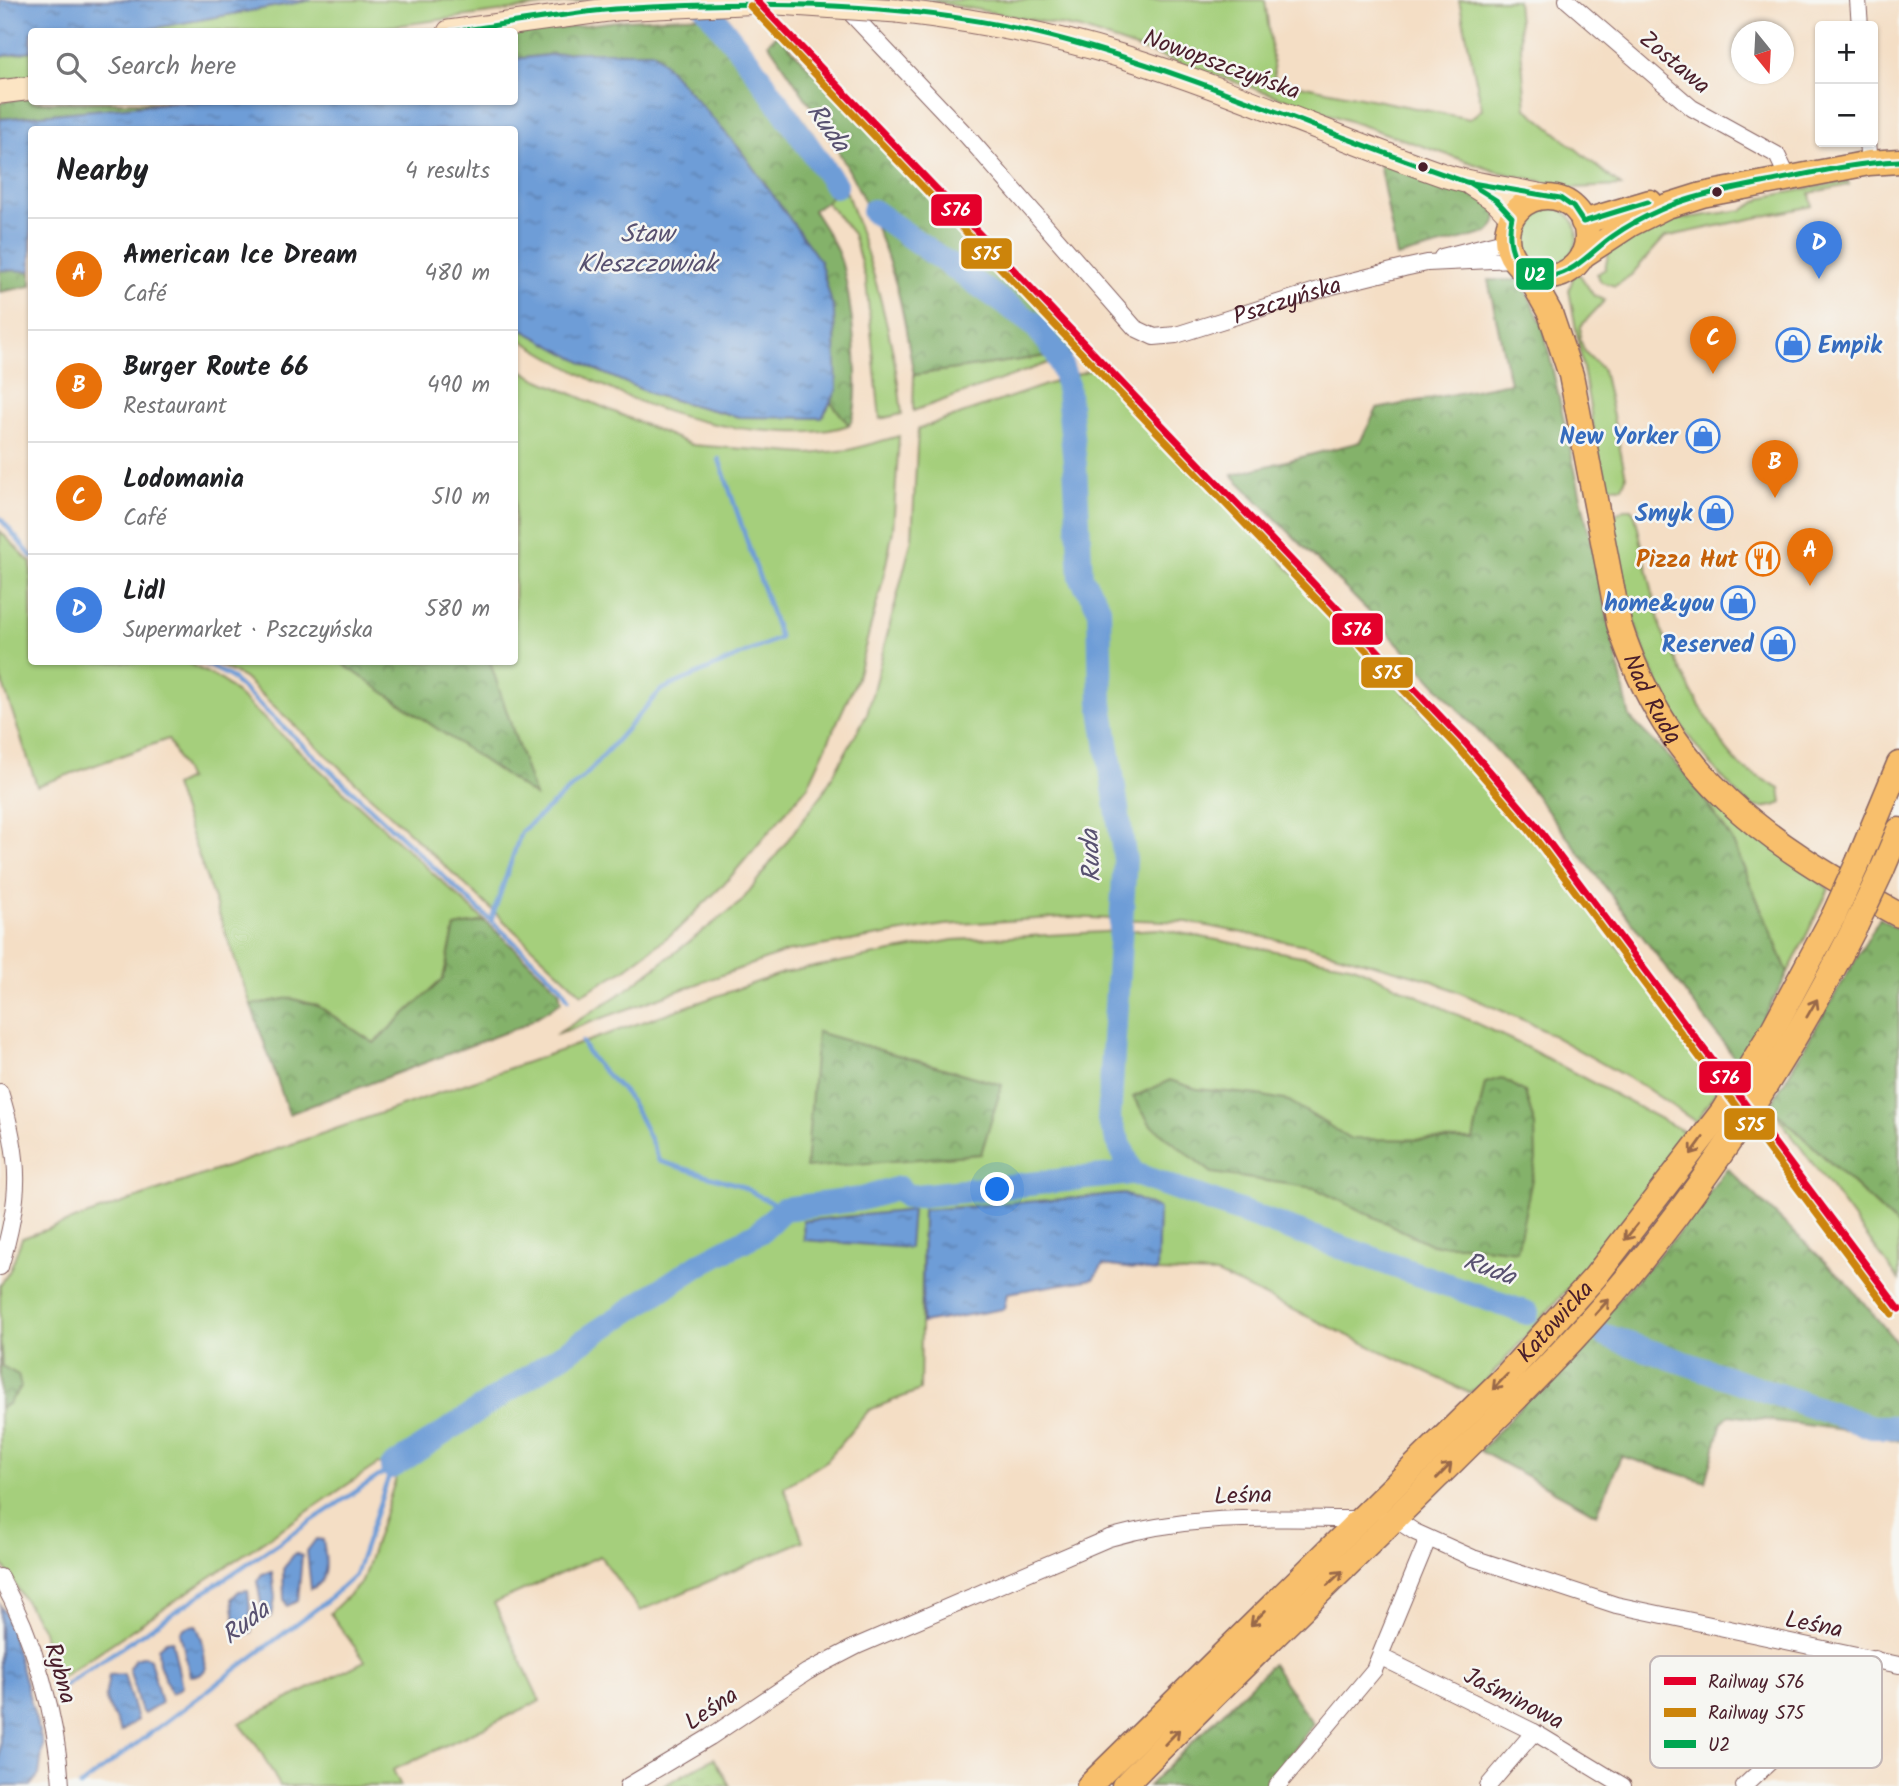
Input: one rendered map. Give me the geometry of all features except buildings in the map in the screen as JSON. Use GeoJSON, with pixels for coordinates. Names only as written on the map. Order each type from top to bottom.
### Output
{"type":"FeatureCollection","features":[{"type":"Feature","properties":{"kind":"main road","name":"Nowopszczyńska"},"geometry":{"type":"LineString","coordinates":[[478,28],[615,9],[763,2],[897,10],[1035,33],[1121,55],[1469,183],[1496,200],[1515,246]]}},
{"type":"Feature","properties":{"kind":"main road"},"geometry":{"type":"LineString","coordinates":[[0,92],[28,88]]}},
{"type":"Feature","properties":{"kind":"main road"},"geometry":{"type":"LineString","coordinates":[[1583,256],[1587,236],[1583,222],[1569,203],[1548,197],[1527,202],[1515,246],[1545,276],[1561,274],[1632,224],[1667,206],[1702,195],[1788,178],[1868,152],[1899,161]]}},
{"type":"Feature","properties":{"kind":"main road","name":"Nowopszczyńska"},"geometry":{"type":"LineString","coordinates":[[1469,183],[1497,185],[1548,197]]}},
{"type":"Feature","properties":{"kind":"main road"},"geometry":{"type":"LineString","coordinates":[[1583,222],[1664,197],[1702,195]]}},
{"type":"Feature","properties":{"kind":"main road","name":"Nad Rudą"},"geometry":{"type":"LineString","coordinates":[[1515,246],[1550,313],[1571,375]]}},
{"type":"Feature","properties":{"kind":"main road","name":"Nad Rudą"},"geometry":{"type":"LineString","coordinates":[[1561,274],[1571,375],[1619,624],[1630,658],[1663,721],[1703,776],[1735,809],[1817,870],[1899,915]]}},
{"type":"Feature","properties":{"kind":"main road","name":"Katowicka"},"geometry":{"type":"LineString","coordinates":[[1845,920],[1859,860],[1899,764]]}},
{"type":"Feature","properties":{"kind":"main road","name":"Katowicka"},"geometry":{"type":"LineString","coordinates":[[1124,1786],[1235,1672],[1395,1519],[1595,1314],[1686,1203],[1770,1058],[1845,920],[1882,870],[1899,830]]}},
{"type":"Feature","properties":{"kind":"main road","name":"Katowicka"},"geometry":{"type":"LineString","coordinates":[[1089,1786],[1502,1380],[1595,1277],[1723,1111],[1770,1058]]}},
{"type":"Feature","properties":{"kind":"street","name":"Pszczyńska"},"geometry":{"type":"LineString","coordinates":[[838,0],[967,136],[1135,328],[1149,336],[1176,335],[1332,286],[1427,263],[1452,253],[1515,246]]}},
{"type":"Feature","properties":{"kind":"street","name":"Zostawa"},"geometry":{"type":"LineString","coordinates":[[1567,0],[1692,108],[1777,155],[1788,178]]}},
{"type":"Feature","properties":{"kind":"street"},"geometry":{"type":"LineString","coordinates":[[1858,0],[1860,21]]}},
{"type":"Feature","properties":{"kind":"street"},"geometry":{"type":"LineString","coordinates":[[0,1092],[14,1136],[18,1168],[9,1236],[0,1267]]}},
{"type":"Feature","properties":{"kind":"street","name":"Leśna"},"geometry":{"type":"LineString","coordinates":[[628,1786],[710,1737],[807,1672],[858,1646],[1110,1538],[1146,1527],[1232,1517],[1395,1519],[1428,1539],[1504,1569],[1616,1605],[1861,1656]]}},
{"type":"Feature","properties":{"kind":"street"},"geometry":{"type":"LineString","coordinates":[[1277,1786],[1367,1680],[1381,1657],[1428,1539]]}},
{"type":"Feature","properties":{"kind":"street","name":"Rybna"},"geometry":{"type":"LineString","coordinates":[[0,1577],[17,1607],[34,1655],[59,1755],[61,1786]]}},
{"type":"Feature","properties":{"kind":"street","name":"Jaśminowa"},"geometry":{"type":"LineString","coordinates":[[1381,1657],[1534,1732],[1623,1786]]}},
{"type":"Feature","properties":{"kind":"street","name":"Leśna"},"geometry":{"type":"LineString","coordinates":[[1882,1661],[1899,1665]]}},
{"type":"Feature","properties":{"kind":"street"},"geometry":{"type":"LineString","coordinates":[[1488,1786],[1534,1732]]}},
{"type":"Feature","properties":{"kind":"street"},"geometry":{"type":"LineString","coordinates":[[1744,1786],[1763,1768]]}},
{"type":"Feature","properties":{"kind":"green space"},"geometry":{"type":"Polygon","coordinates":[[[312,0],[586,0],[379,28],[155,28],[312,0]]]}},
{"type":"Feature","properties":{"kind":"green space"},"geometry":{"type":"Polygon","coordinates":[[[925,0],[1265,0],[1275,80],[1470,119],[1482,109],[1459,0],[1517,0],[1526,108],[1621,186],[1571,188],[1495,171],[1081,29],[925,0]]]}},
{"type":"Feature","properties":{"kind":"green space"},"geometry":{"type":"Polygon","coordinates":[[[726,15],[808,126],[843,182],[826,202],[813,210],[837,252],[848,292],[856,370],[854,413],[849,425],[831,402],[837,386],[654,52],[573,52],[518,59],[518,34],[626,20],[726,15]]]}},
{"type":"Feature","properties":{"kind":"green space"},"geometry":{"type":"Polygon","coordinates":[[[777,34],[1082,351],[914,375],[900,299],[870,213],[840,154],[768,43],[777,34]]]}},
{"type":"Feature","properties":{"kind":"green space"},"geometry":{"type":"Polygon","coordinates":[[[28,52],[28,76],[0,81],[0,57],[28,52]]]}},
{"type":"Feature","properties":{"kind":"green space"},"geometry":{"type":"Polygon","coordinates":[[[28,97],[28,105],[145,105],[0,119],[0,102],[28,97]]]}},
{"type":"Feature","properties":{"kind":"green space"},"geometry":{"type":"Polygon","coordinates":[[[1378,158],[1475,197],[1494,210],[1497,220],[1487,233],[1397,257],[1378,158]]]}},
{"type":"Feature","properties":{"kind":"green space"},"geometry":{"type":"Polygon","coordinates":[[[1848,181],[1849,185],[1810,193],[1812,206],[1665,237],[1631,275],[1615,286],[1601,282],[1597,274],[1605,269],[1610,247],[1659,222],[1743,210],[1765,197],[1848,181]]]}},
{"type":"Feature","properties":{"kind":"green space"},"geometry":{"type":"Polygon","coordinates":[[[843,182],[880,296],[898,384],[902,414],[880,419],[866,281],[853,234],[826,202],[843,182]]]}},
{"type":"Feature","properties":{"kind":"green space"},"geometry":{"type":"Polygon","coordinates":[[[1547,206],[1564,211],[1572,219],[1577,236],[1572,253],[1564,261],[1547,266],[1530,261],[1522,253],[1517,236],[1522,219],[1530,211],[1547,206]]]}},
{"type":"Feature","properties":{"kind":"green space"},"geometry":{"type":"Polygon","coordinates":[[[0,270],[28,271],[28,287],[0,292],[0,270]]]}},
{"type":"Feature","properties":{"kind":"green space"},"geometry":{"type":"Polygon","coordinates":[[[1574,275],[1580,275],[1594,296],[1605,300],[1581,326],[1580,339],[1585,352],[1603,370],[1626,477],[1622,487],[1607,486],[1603,480],[1569,290],[1574,275]]]}},
{"type":"Feature","properties":{"kind":"green space"},"geometry":{"type":"Polygon","coordinates":[[[1488,280],[1521,280],[1543,326],[1630,718],[1687,775],[1732,840],[1788,973],[1739,1064],[1530,788],[1371,614],[1232,475],[1360,442],[1377,409],[1510,383],[1488,280]]]}},
{"type":"Feature","properties":{"kind":"green space"},"geometry":{"type":"Polygon","coordinates":[[[518,328],[654,395],[739,417],[822,418],[831,402],[849,425],[829,430],[790,432],[699,421],[636,400],[576,372],[518,338],[518,328]]]}},
{"type":"Feature","properties":{"kind":"green space"},"geometry":{"type":"Polygon","coordinates":[[[1082,351],[913,411],[914,375],[1082,351]]]}},
{"type":"Feature","properties":{"kind":"green space"},"geometry":{"type":"Polygon","coordinates":[[[1101,366],[1525,823],[1721,1084],[1696,1122],[1646,1088],[1528,1022],[1428,979],[1305,945],[1187,922],[1067,917],[944,925],[786,952],[555,1035],[626,990],[741,902],[823,793],[867,714],[912,538],[918,429],[1101,366]]]}},
{"type":"Feature","properties":{"kind":"green space"},"geometry":{"type":"Polygon","coordinates":[[[518,368],[537,379],[692,445],[808,454],[849,450],[899,436],[893,530],[882,584],[856,681],[808,786],[727,881],[678,929],[624,970],[582,994],[244,678],[220,665],[518,665],[518,368]]]}},
{"type":"Feature","properties":{"kind":"green space"},"geometry":{"type":"Polygon","coordinates":[[[1624,509],[1631,509],[1635,515],[1661,629],[1692,693],[1726,749],[1741,767],[1780,789],[1782,803],[1762,808],[1748,803],[1698,749],[1678,720],[1648,659],[1626,594],[1610,525],[1615,515],[1624,509]]]}},
{"type":"Feature","properties":{"kind":"green space"},"geometry":{"type":"Polygon","coordinates":[[[0,531],[28,560],[28,665],[192,665],[223,681],[485,921],[455,927],[443,979],[374,1043],[318,1006],[290,998],[251,1005],[174,786],[188,779],[168,739],[37,786],[0,675],[0,531]]]}},
{"type":"Feature","properties":{"kind":"green space"},"geometry":{"type":"Polygon","coordinates":[[[344,665],[491,665],[535,796],[344,665]]]}},
{"type":"Feature","properties":{"kind":"green space"},"geometry":{"type":"Polygon","coordinates":[[[1698,790],[1829,889],[1788,973],[1732,840],[1698,790]]]}},
{"type":"Feature","properties":{"kind":"green space"},"geometry":{"type":"Polygon","coordinates":[[[1880,918],[1899,930],[1899,1227],[1770,1106],[1880,918]]]}},
{"type":"Feature","properties":{"kind":"green space"},"geometry":{"type":"Polygon","coordinates":[[[485,921],[559,990],[561,1002],[522,1026],[289,1114],[251,1005],[290,998],[318,1006],[374,1043],[443,979],[455,927],[485,921]]]}},
{"type":"Feature","properties":{"kind":"green space"},"geometry":{"type":"Polygon","coordinates":[[[1159,929],[1354,966],[1520,1044],[1687,1133],[1625,1223],[1489,1378],[1470,1393],[1217,1274],[1157,1272],[1159,1209],[923,1210],[920,1390],[869,1410],[825,1462],[784,1487],[803,1541],[640,1611],[600,1556],[494,1603],[540,1701],[393,1770],[401,1786],[280,1786],[257,1745],[239,1723],[365,1661],[330,1613],[362,1582],[398,1472],[378,1464],[53,1683],[43,1630],[0,1560],[0,1286],[10,1270],[22,1238],[783,973],[953,940],[1159,929]]]}},
{"type":"Feature","properties":{"kind":"green space"},"geometry":{"type":"Polygon","coordinates":[[[817,1032],[1002,1085],[981,1154],[806,1168],[817,1032]]]}},
{"type":"Feature","properties":{"kind":"green space"},"geometry":{"type":"Polygon","coordinates":[[[1501,1078],[1525,1092],[1535,1126],[1536,1160],[1517,1251],[1463,1245],[1432,1245],[1314,1188],[1212,1173],[1151,1125],[1133,1097],[1170,1080],[1197,1089],[1289,1101],[1351,1139],[1473,1140],[1485,1083],[1501,1078]]]}},
{"type":"Feature","properties":{"kind":"green space"},"geometry":{"type":"Polygon","coordinates":[[[1770,1106],[1899,1227],[1899,1280],[1770,1106]]]}},
{"type":"Feature","properties":{"kind":"green space"},"geometry":{"type":"Polygon","coordinates":[[[1727,1168],[1848,1284],[1899,1345],[1899,1441],[1867,1433],[1729,1415],[1722,1422],[1706,1482],[1621,1456],[1597,1514],[1480,1451],[1677,1235],[1727,1168]]]}},
{"type":"Feature","properties":{"kind":"green space"},"geometry":{"type":"Polygon","coordinates":[[[0,1336],[2,1366],[18,1375],[21,1387],[8,1404],[0,1408],[0,1336]]]}},
{"type":"Feature","properties":{"kind":"green space"},"geometry":{"type":"Polygon","coordinates":[[[1272,1664],[1313,1724],[1266,1786],[1148,1786],[1272,1664]]]}},
{"type":"Feature","properties":{"kind":"green space"},"geometry":{"type":"Polygon","coordinates":[[[714,1758],[730,1786],[663,1786],[714,1758]]]}},
{"type":"Feature","properties":{"kind":"water"},"geometry":{"type":"Polygon","coordinates":[[[0,0],[312,0],[155,28],[28,28],[28,52],[0,57],[0,0]]]}},
{"type":"Feature","properties":{"kind":"water","name":"Staw Kleszczowiak"},"geometry":{"type":"Polygon","coordinates":[[[573,52],[654,52],[739,148],[820,261],[834,311],[837,390],[822,418],[739,417],[654,395],[596,370],[518,328],[518,126],[28,126],[28,271],[0,270],[0,119],[145,105],[518,105],[518,59],[573,52]]]}},
{"type":"Feature","properties":{"kind":"water"},"geometry":{"type":"Polygon","coordinates":[[[1125,1194],[1159,1209],[1157,1272],[1103,1265],[1093,1279],[1007,1293],[1004,1309],[922,1323],[923,1210],[1125,1194]]]}},
{"type":"Feature","properties":{"kind":"water"},"geometry":{"type":"Polygon","coordinates":[[[912,1210],[909,1248],[804,1240],[803,1221],[912,1210]]]}},
{"type":"Feature","properties":{"kind":"water"},"geometry":{"type":"Polygon","coordinates":[[[316,1539],[323,1540],[326,1568],[322,1581],[311,1589],[307,1551],[316,1539]]]}},
{"type":"Feature","properties":{"kind":"water"},"geometry":{"type":"Polygon","coordinates":[[[295,1553],[302,1556],[298,1601],[287,1606],[284,1599],[283,1569],[295,1553]]]}},
{"type":"Feature","properties":{"kind":"water"},"geometry":{"type":"Polygon","coordinates":[[[272,1572],[275,1598],[272,1616],[264,1620],[257,1581],[262,1574],[272,1572]]]}},
{"type":"Feature","properties":{"kind":"water"},"geometry":{"type":"Polygon","coordinates":[[[248,1590],[252,1633],[237,1637],[232,1598],[239,1591],[248,1590]]]}},
{"type":"Feature","properties":{"kind":"water"},"geometry":{"type":"Polygon","coordinates":[[[0,1605],[7,1617],[43,1745],[39,1775],[30,1786],[0,1786],[0,1605]]]}},
{"type":"Feature","properties":{"kind":"water"},"geometry":{"type":"Polygon","coordinates":[[[196,1625],[202,1639],[206,1669],[200,1675],[190,1676],[180,1632],[186,1627],[196,1625]]]}},
{"type":"Feature","properties":{"kind":"water"},"geometry":{"type":"Polygon","coordinates":[[[172,1640],[182,1687],[171,1694],[159,1664],[158,1648],[166,1641],[172,1640]]]}},
{"type":"Feature","properties":{"kind":"water"},"geometry":{"type":"Polygon","coordinates":[[[145,1656],[150,1659],[161,1703],[144,1714],[140,1709],[129,1668],[135,1659],[145,1656]]]}},
{"type":"Feature","properties":{"kind":"water"},"geometry":{"type":"Polygon","coordinates":[[[124,1674],[137,1720],[121,1732],[105,1698],[109,1675],[124,1674]]]}},
{"type":"Feature","properties":{"kind":"waterway","name":"Ruda"},"geometry":{"type":"LineString","coordinates":[[700,0],[753,67],[836,186]]}},
{"type":"Feature","properties":{"kind":"waterway","name":"Ruda"},"geometry":{"type":"LineString","coordinates":[[873,211],[1033,323],[1057,353],[1067,383],[1081,577],[1099,608],[1101,703],[1125,860],[1109,1120],[1132,1173],[1527,1313]]}},
{"type":"Feature","properties":{"kind":"waterway"},"geometry":{"type":"LineString","coordinates":[[492,918],[521,832],[587,774],[661,690],[780,638],[719,459]]}},
{"type":"Feature","properties":{"kind":"waterway"},"geometry":{"type":"LineString","coordinates":[[0,518],[28,552]]}},
{"type":"Feature","properties":{"kind":"waterway"},"geometry":{"type":"LineString","coordinates":[[208,665],[229,676],[561,986],[568,999]]}},
{"type":"Feature","properties":{"kind":"waterway"},"geometry":{"type":"LineString","coordinates":[[582,1042],[595,1062],[628,1098],[659,1161],[739,1185],[783,1209]]}},
{"type":"Feature","properties":{"kind":"waterway"},"geometry":{"type":"LineString","coordinates":[[392,1467],[703,1262],[760,1232],[783,1209],[861,1199],[899,1188],[907,1197],[1132,1173]]}},
{"type":"Feature","properties":{"kind":"waterway","name":"Ruda"},"geometry":{"type":"LineString","coordinates":[[1606,1336],[1872,1427],[1899,1427]]}},
{"type":"Feature","properties":{"kind":"waterway","name":"Ruda"},"geometry":{"type":"LineString","coordinates":[[80,1786],[323,1604],[355,1575],[392,1467]]}},
{"type":"Feature","properties":{"kind":"waterway"},"geometry":{"type":"LineString","coordinates":[[59,1689],[391,1468]]}},
{"type":"Feature","properties":{"kind":"rail line","name":"S76"},"geometry":{"type":"LineString","coordinates":[[756,0],[1462,739],[1536,825],[1899,1309]]}},
{"type":"Feature","properties":{"kind":"rail line","name":"S75"},"geometry":{"type":"LineString","coordinates":[[750,6],[1456,745],[1529,830],[1892,1314]]}},
{"type":"Feature","properties":{"kind":"transit line","name":"U2"},"geometry":{"type":"LineString","coordinates":[[477,28],[615,9],[779,4],[943,16],[1050,36],[1209,86],[1469,183],[1496,200],[1512,217],[1510,238],[1516,258],[1529,272],[1539,275],[1551,276],[1568,270],[1630,225],[1685,200],[1830,169],[1899,161]]}},
{"type":"Feature","properties":{"kind":"transit line","name":"U2"},"geometry":{"type":"LineString","coordinates":[[1466,182],[1560,198],[1573,207],[1583,222],[1648,202]]}},
{"type":"Feature","properties":{"kind":"place","name":"Lidl"},"geometry":{"type":"Point","coordinates":[1819,279]}},
{"type":"Feature","properties":{"kind":"place","name":"Empik"},"geometry":{"type":"Point","coordinates":[1793,345]}},
{"type":"Feature","properties":{"kind":"place","name":"Lodomania"},"geometry":{"type":"Point","coordinates":[1713,374]}},
{"type":"Feature","properties":{"kind":"place","name":"New Yorker"},"geometry":{"type":"Point","coordinates":[1703,436]}},
{"type":"Feature","properties":{"kind":"place","name":"Burger Route 66"},"geometry":{"type":"Point","coordinates":[1775,498]}},
{"type":"Feature","properties":{"kind":"place","name":"Smyk"},"geometry":{"type":"Point","coordinates":[1716,513]}},
{"type":"Feature","properties":{"kind":"place","name":"Pizza Hut"},"geometry":{"type":"Point","coordinates":[1763,559]}},
{"type":"Feature","properties":{"kind":"place","name":"American Ice Dream"},"geometry":{"type":"Point","coordinates":[1810,586]}},
{"type":"Feature","properties":{"kind":"place","name":"home&you"},"geometry":{"type":"Point","coordinates":[1738,603]}},
{"type":"Feature","properties":{"kind":"place","name":"Reserved"},"geometry":{"type":"Point","coordinates":[1778,644]}}]}
